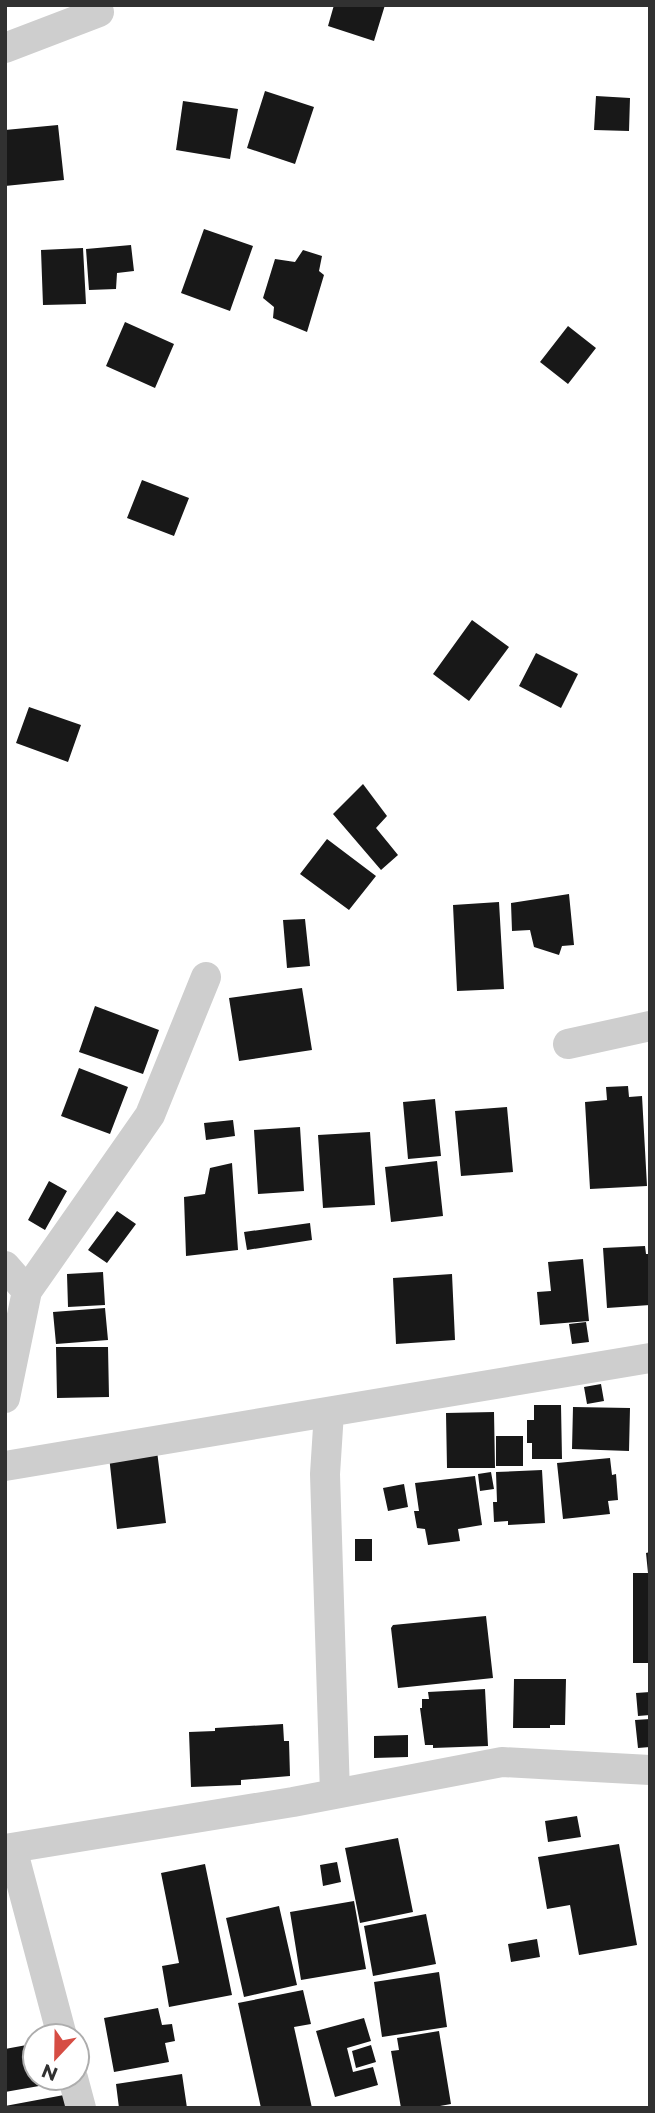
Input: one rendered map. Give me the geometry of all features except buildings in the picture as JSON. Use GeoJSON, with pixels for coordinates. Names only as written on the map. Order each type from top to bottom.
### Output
{"type":"FeatureCollection","features":[{"type":"Feature","properties":{"kind":"street"},"geometry":{"type":"LineString","coordinates":[[5,48],[99,12]]}},
{"type":"Feature","properties":{"kind":"street"},"geometry":{"type":"LineString","coordinates":[[5,1398],[27,1291],[150,1115],[206,978]]}},
{"type":"Feature","properties":{"kind":"street"},"geometry":{"type":"LineString","coordinates":[[568,1044],[650,1026]]}},
{"type":"Feature","properties":{"kind":"street"},"geometry":{"type":"LineString","coordinates":[[5,1266],[27,1291]]}},
{"type":"Feature","properties":{"kind":"street"},"geometry":{"type":"LineString","coordinates":[[5,1466],[650,1359]]}},
{"type":"Feature","properties":{"kind":"street"},"geometry":{"type":"LineString","coordinates":[[329,1412],[325,1474],[335,1794]]}},
{"type":"Feature","properties":{"kind":"street"},"geometry":{"type":"LineString","coordinates":[[58,2022],[9,1848],[335,1794],[502,1762],[650,1770]]}}]}
